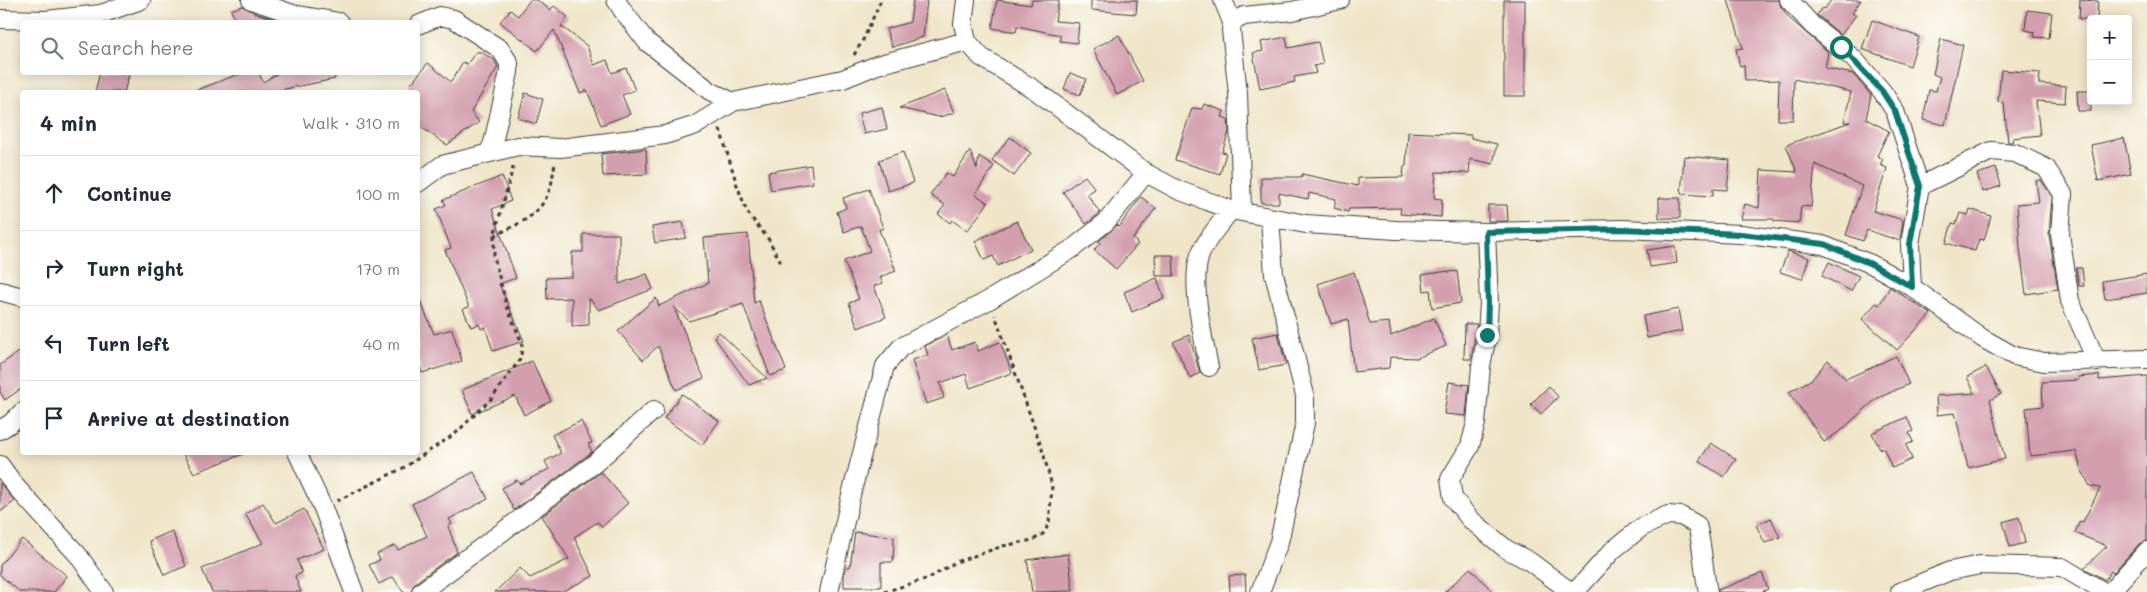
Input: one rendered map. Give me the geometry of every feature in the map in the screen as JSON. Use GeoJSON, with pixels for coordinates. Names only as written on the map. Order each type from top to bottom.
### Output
{"type":"FeatureCollection","features":[{"type":"Feature","properties":{"kind":"street"},"geometry":{"type":"LineString","coordinates":[[0,20],[46,20],[101,14],[141,0]]}},
{"type":"Feature","properties":{"kind":"street"},"geometry":{"type":"LineString","coordinates":[[250,0],[293,14],[328,20]]}},
{"type":"Feature","properties":{"kind":"street"},"geometry":{"type":"LineString","coordinates":[[616,0],[647,42],[710,91],[733,102]]}},
{"type":"Feature","properties":{"kind":"street"},"geometry":{"type":"LineString","coordinates":[[966,0],[963,24],[967,41],[981,57],[1035,90],[1146,173],[1178,190],[1237,211],[1306,224],[1396,230],[1486,232],[1622,229],[1741,234],[1824,244],[1871,264],[1912,287],[1982,338],[2014,356],[2044,362],[2097,362],[2147,359]]}},
{"type":"Feature","properties":{"kind":"street"},"geometry":{"type":"LineString","coordinates":[[1209,367],[1199,306],[1197,278],[1200,255],[1237,211],[1238,93],[1231,30],[1232,22],[1223,0]]}},
{"type":"Feature","properties":{"kind":"street"},"geometry":{"type":"LineString","coordinates":[[1232,22],[1244,16],[1292,11],[1340,0]]}},
{"type":"Feature","properties":{"kind":"street"},"geometry":{"type":"LineString","coordinates":[[1788,0],[1812,25],[1854,58],[1882,91],[1895,111],[1920,186],[1910,244],[1912,287]]}},
{"type":"Feature","properties":{"kind":"street"},"geometry":{"type":"LineString","coordinates":[[420,25],[440,16],[454,18],[500,49],[509,63],[507,81],[493,144],[489,152]]}},
{"type":"Feature","properties":{"kind":"street"},"geometry":{"type":"LineString","coordinates":[[420,181],[442,165],[518,146],[560,148],[665,135],[696,125],[733,102],[842,79],[877,65],[967,41]]}},
{"type":"Feature","properties":{"kind":"street"},"geometry":{"type":"LineString","coordinates":[[1920,186],[1991,151],[2015,153],[2046,168],[2062,194],[2060,234],[2070,301],[2097,362]]}},
{"type":"Feature","properties":{"kind":"street"},"geometry":{"type":"LineString","coordinates":[[829,592],[853,487],[885,366],[901,347],[989,300],[1072,249],[1106,222],[1146,173]]}},
{"type":"Feature","properties":{"kind":"street"},"geometry":{"type":"LineString","coordinates":[[1260,592],[1279,542],[1305,423],[1305,395],[1274,274],[1270,218]]}},
{"type":"Feature","properties":{"kind":"street"},"geometry":{"type":"LineString","coordinates":[[1486,232],[1487,335],[1477,401],[1476,423],[1470,446],[1450,479],[1453,498],[1470,519],[1506,549],[1529,561],[1571,592]]}},
{"type":"Feature","properties":{"kind":"street"},"geometry":{"type":"LineString","coordinates":[[0,291],[20,296]]}},
{"type":"Feature","properties":{"kind":"street"},"geometry":{"type":"LineString","coordinates":[[422,592],[594,464],[654,410]]}},
{"type":"Feature","properties":{"kind":"street"},"geometry":{"type":"LineString","coordinates":[[0,430],[20,414]]}},
{"type":"Feature","properties":{"kind":"street"},"geometry":{"type":"LineString","coordinates":[[298,455],[323,508],[354,592]]}},
{"type":"Feature","properties":{"kind":"street"},"geometry":{"type":"LineString","coordinates":[[0,465],[78,555],[104,592]]}},
{"type":"Feature","properties":{"kind":"street"},"geometry":{"type":"LineString","coordinates":[[1575,592],[1613,550],[1642,527],[1668,515],[1682,516],[1697,525],[1703,546],[1703,570],[1708,592]]}},
{"type":"Feature","properties":{"kind":"street"},"geometry":{"type":"LineString","coordinates":[[2110,592],[2147,551]]}},
{"type":"Feature","properties":{"kind":"street"},"geometry":{"type":"LineString","coordinates":[[1900,592],[1950,571],[1980,565],[2062,567],[2104,592]]}},
{"type":"Feature","properties":{"kind":"path"},"geometry":{"type":"LineString","coordinates":[[842,79],[864,38],[881,0]]}},
{"type":"Feature","properties":{"kind":"path"},"geometry":{"type":"LineString","coordinates":[[715,114],[737,185],[748,212],[769,240],[781,263]]}},
{"type":"Feature","properties":{"kind":"path"},"geometry":{"type":"LineString","coordinates":[[323,508],[405,467],[456,433],[492,398],[521,358],[522,343],[507,307],[494,257],[494,236],[518,146]]}},
{"type":"Feature","properties":{"kind":"path"},"geometry":{"type":"LineString","coordinates":[[494,236],[529,219],[540,208],[551,186],[560,148]]}},
{"type":"Feature","properties":{"kind":"path"},"geometry":{"type":"LineString","coordinates":[[884,592],[929,578],[956,562],[1003,546],[1033,540],[1043,534],[1049,524],[1052,486],[1048,469],[989,300]]}},
{"type":"Feature","properties":{"kind":"building"},"geometry":{"type":"Polygon","coordinates":[[[530,0],[537,0],[550,10],[554,6],[568,17],[561,26],[587,46],[594,65],[607,60],[612,73],[626,68],[635,90],[622,95],[630,114],[601,125],[587,90],[580,93],[554,30],[537,51],[500,22],[510,10],[518,16],[530,0]]]}},
{"type":"Feature","properties":{"kind":"building"},"geometry":{"type":"Polygon","coordinates":[[[913,0],[927,0],[923,37],[892,47],[886,29],[910,22],[913,0]]]}},
{"type":"Feature","properties":{"kind":"building"},"geometry":{"type":"Polygon","coordinates":[[[997,0],[1031,5],[1032,0],[1059,0],[1055,21],[1079,23],[1077,43],[1060,41],[1060,35],[1017,26],[1016,32],[992,28],[997,0]]]}},
{"type":"Feature","properties":{"kind":"building"},"geometry":{"type":"Polygon","coordinates":[[[1091,0],[1137,0],[1136,14],[1091,10],[1091,0]]]}},
{"type":"Feature","properties":{"kind":"building"},"geometry":{"type":"Polygon","coordinates":[[[1504,0],[1525,0],[1525,96],[1504,96],[1504,0]]]}},
{"type":"Feature","properties":{"kind":"building"},"geometry":{"type":"Polygon","coordinates":[[[1728,0],[1779,0],[1781,7],[1790,19],[1828,52],[1825,68],[1853,74],[1871,95],[1866,119],[1889,131],[1877,156],[1883,159],[1880,165],[1887,168],[1873,211],[1903,220],[1900,241],[1867,230],[1863,241],[1846,235],[1862,186],[1815,164],[1811,207],[1801,206],[1799,223],[1774,221],[1774,219],[1741,219],[1745,204],[1759,208],[1761,170],[1797,172],[1786,145],[1850,122],[1844,122],[1851,92],[1794,79],[1793,120],[1778,120],[1779,80],[1745,81],[1744,65],[1740,66],[1736,49],[1743,48],[1728,0]]]}},
{"type":"Feature","properties":{"kind":"building"},"geometry":{"type":"Polygon","coordinates":[[[1831,0],[1861,0],[1852,13],[1856,15],[1841,35],[1817,15],[1822,8],[1825,9],[1831,0]]]}},
{"type":"Feature","properties":{"kind":"building"},"geometry":{"type":"Polygon","coordinates":[[[2080,0],[2098,1],[2097,15],[2087,15],[2087,19],[2079,19],[2080,0]]]}},
{"type":"Feature","properties":{"kind":"building"},"geometry":{"type":"Polygon","coordinates":[[[242,6],[255,13],[278,20],[235,20],[231,10],[242,6]]]}},
{"type":"Feature","properties":{"kind":"building"},"geometry":{"type":"Polygon","coordinates":[[[2027,10],[2052,13],[2049,38],[2034,37],[2035,32],[2025,30],[2027,10]]]}},
{"type":"Feature","properties":{"kind":"building"},"geometry":{"type":"Polygon","coordinates":[[[1872,20],[1919,37],[1910,66],[1862,49],[1872,20]]]}},
{"type":"Feature","properties":{"kind":"building"},"geometry":{"type":"Polygon","coordinates":[[[1119,35],[1143,81],[1117,95],[1093,49],[1119,35]]]}},
{"type":"Feature","properties":{"kind":"building"},"geometry":{"type":"Polygon","coordinates":[[[1286,37],[1288,48],[1318,42],[1323,64],[1314,66],[1316,73],[1294,77],[1295,82],[1260,89],[1253,53],[1263,51],[1261,42],[1286,37]]]}},
{"type":"Feature","properties":{"kind":"building"},"geometry":{"type":"Polygon","coordinates":[[[1941,39],[1963,45],[1945,125],[1923,120],[1929,90],[1936,91],[1940,77],[1933,74],[1941,39]]]}},
{"type":"Feature","properties":{"kind":"building"},"geometry":{"type":"Polygon","coordinates":[[[476,52],[481,52],[494,60],[498,67],[471,112],[479,122],[447,145],[420,126],[420,90],[410,85],[428,63],[451,82],[463,62],[467,64],[476,52]]]}},
{"type":"Feature","properties":{"kind":"building"},"geometry":{"type":"Polygon","coordinates":[[[2001,70],[2040,73],[2039,84],[2066,86],[2065,103],[2036,101],[2040,135],[2013,138],[2012,142],[2008,142],[2004,103],[1998,102],[2001,70]]]}},
{"type":"Feature","properties":{"kind":"building"},"geometry":{"type":"Polygon","coordinates":[[[1070,73],[1086,79],[1080,95],[1064,89],[1070,73]]]}},
{"type":"Feature","properties":{"kind":"building"},"geometry":{"type":"Polygon","coordinates":[[[99,75],[129,75],[125,90],[96,90],[99,75]]]}},
{"type":"Feature","properties":{"kind":"building"},"geometry":{"type":"Polygon","coordinates":[[[236,75],[260,75],[263,82],[275,75],[334,75],[335,79],[280,90],[197,90],[236,75]]]}},
{"type":"Feature","properties":{"kind":"building"},"geometry":{"type":"Polygon","coordinates":[[[945,90],[954,113],[939,117],[899,108],[945,90]]]}},
{"type":"Feature","properties":{"kind":"building"},"geometry":{"type":"Polygon","coordinates":[[[2077,91],[2087,91],[2087,105],[2091,105],[2091,111],[2078,111],[2077,91]]]}},
{"type":"Feature","properties":{"kind":"building"},"geometry":{"type":"Polygon","coordinates":[[[525,93],[543,99],[536,124],[518,118],[525,93]]]}},
{"type":"Feature","properties":{"kind":"building"},"geometry":{"type":"Polygon","coordinates":[[[1204,104],[1224,111],[1222,117],[1228,119],[1229,132],[1222,152],[1226,153],[1220,174],[1175,160],[1192,108],[1202,109],[1204,104]]]}},
{"type":"Feature","properties":{"kind":"building"},"geometry":{"type":"Polygon","coordinates":[[[882,107],[887,129],[864,134],[859,113],[882,107]]]}},
{"type":"Feature","properties":{"kind":"building"},"geometry":{"type":"Polygon","coordinates":[[[1408,132],[1471,135],[1471,138],[1497,144],[1493,164],[1470,159],[1469,173],[1436,172],[1434,198],[1442,199],[1441,217],[1400,214],[1401,208],[1349,209],[1348,212],[1334,208],[1336,199],[1309,193],[1308,199],[1279,193],[1279,203],[1261,203],[1261,177],[1302,177],[1302,174],[1358,186],[1358,178],[1403,177],[1404,166],[1406,166],[1408,132]]]}},
{"type":"Feature","properties":{"kind":"building"},"geometry":{"type":"Polygon","coordinates":[[[1010,137],[1031,153],[1014,176],[992,160],[1010,137]]]}},
{"type":"Feature","properties":{"kind":"building"},"geometry":{"type":"Polygon","coordinates":[[[2124,138],[2131,174],[2098,181],[2091,145],[2124,138]]]}},
{"type":"Feature","properties":{"kind":"building"},"geometry":{"type":"Polygon","coordinates":[[[646,149],[647,174],[603,176],[601,154],[646,149]]]}},
{"type":"Feature","properties":{"kind":"building"},"geometry":{"type":"Polygon","coordinates":[[[970,151],[977,169],[979,156],[994,166],[975,194],[988,203],[967,231],[952,220],[950,223],[938,214],[945,205],[930,195],[946,173],[953,177],[970,151]]]}},
{"type":"Feature","properties":{"kind":"building"},"geometry":{"type":"Polygon","coordinates":[[[903,152],[913,183],[888,191],[879,160],[903,152]]]}},
{"type":"Feature","properties":{"kind":"building"},"geometry":{"type":"Polygon","coordinates":[[[1684,156],[1730,160],[1727,190],[1713,189],[1713,196],[1681,194],[1684,156]]]}},
{"type":"Feature","properties":{"kind":"building"},"geometry":{"type":"Polygon","coordinates":[[[811,165],[813,183],[771,190],[768,172],[811,165]]]}},
{"type":"Feature","properties":{"kind":"building"},"geometry":{"type":"Polygon","coordinates":[[[1996,168],[2001,186],[1983,192],[1977,174],[1996,168]]]}},
{"type":"Feature","properties":{"kind":"building"},"geometry":{"type":"Polygon","coordinates":[[[502,176],[511,201],[492,209],[516,278],[499,284],[524,341],[493,351],[485,327],[481,329],[479,324],[471,327],[463,309],[469,307],[445,250],[451,248],[436,209],[446,205],[443,200],[502,176]]]}},
{"type":"Feature","properties":{"kind":"building"},"geometry":{"type":"Polygon","coordinates":[[[1085,176],[1095,189],[1087,194],[1100,213],[1086,224],[1063,192],[1085,176]]]}},
{"type":"Feature","properties":{"kind":"building"},"geometry":{"type":"Polygon","coordinates":[[[2041,180],[2052,197],[2049,235],[2058,289],[2026,294],[2017,204],[2039,202],[2036,181],[2041,180]]]}},
{"type":"Feature","properties":{"kind":"building"},"geometry":{"type":"Polygon","coordinates":[[[869,189],[883,228],[879,230],[896,271],[880,277],[883,283],[874,286],[886,317],[858,328],[849,303],[859,299],[844,261],[870,251],[861,226],[844,232],[837,212],[846,208],[843,198],[869,189]]]}},
{"type":"Feature","properties":{"kind":"building"},"geometry":{"type":"Polygon","coordinates":[[[1141,197],[1156,208],[1133,239],[1138,244],[1116,269],[1094,250],[1100,243],[1099,241],[1117,225],[1119,227],[1141,197]]]}},
{"type":"Feature","properties":{"kind":"building"},"geometry":{"type":"Polygon","coordinates":[[[1659,198],[1680,198],[1680,218],[1659,218],[1659,198]]]}},
{"type":"Feature","properties":{"kind":"building"},"geometry":{"type":"Polygon","coordinates":[[[1488,205],[1507,205],[1508,221],[1488,221],[1488,205]]]}},
{"type":"Feature","properties":{"kind":"building"},"geometry":{"type":"Polygon","coordinates":[[[1970,209],[1991,216],[1984,240],[1979,239],[1975,251],[1946,243],[1952,223],[1956,224],[1960,213],[1968,215],[1970,209]]]}},
{"type":"Feature","properties":{"kind":"building"},"geometry":{"type":"Polygon","coordinates":[[[1017,221],[1031,249],[998,266],[993,256],[984,260],[975,241],[1017,221]]]}},
{"type":"Feature","properties":{"kind":"building"},"geometry":{"type":"Polygon","coordinates":[[[683,222],[686,238],[655,243],[652,227],[683,222]]]}},
{"type":"Feature","properties":{"kind":"building"},"geometry":{"type":"Polygon","coordinates":[[[583,234],[619,234],[619,284],[647,274],[653,289],[599,310],[589,298],[589,325],[572,326],[572,298],[547,299],[546,278],[572,277],[572,252],[583,252],[583,234]]]}},
{"type":"Feature","properties":{"kind":"building"},"geometry":{"type":"Polygon","coordinates":[[[748,234],[754,303],[759,301],[786,370],[770,376],[743,304],[689,321],[673,306],[704,378],[676,390],[658,346],[643,360],[618,331],[656,298],[659,306],[708,283],[704,238],[748,234]]]}},
{"type":"Feature","properties":{"kind":"building"},"geometry":{"type":"Polygon","coordinates":[[[1675,246],[1677,263],[1650,267],[1647,250],[1675,246]]]}},
{"type":"Feature","properties":{"kind":"building"},"geometry":{"type":"Polygon","coordinates":[[[1788,251],[1809,258],[1802,279],[1780,272],[1788,251]]]}},
{"type":"Feature","properties":{"kind":"building"},"geometry":{"type":"Polygon","coordinates":[[[1155,255],[1173,255],[1174,276],[1156,276],[1155,255]]]}},
{"type":"Feature","properties":{"kind":"building"},"geometry":{"type":"Polygon","coordinates":[[[1829,262],[1859,276],[1851,291],[1822,276],[1829,262]]]}},
{"type":"Feature","properties":{"kind":"building"},"geometry":{"type":"Polygon","coordinates":[[[2076,268],[2082,268],[2084,286],[2079,286],[2076,268]]]}},
{"type":"Feature","properties":{"kind":"building"},"geometry":{"type":"Polygon","coordinates":[[[1457,271],[1461,303],[1432,308],[1430,290],[1424,291],[1422,275],[1457,271]]]}},
{"type":"Feature","properties":{"kind":"building"},"geometry":{"type":"Polygon","coordinates":[[[1354,272],[1370,324],[1389,322],[1391,336],[1434,318],[1446,346],[1417,358],[1390,357],[1389,368],[1354,372],[1348,319],[1331,324],[1318,284],[1354,272]]]}},
{"type":"Feature","properties":{"kind":"building"},"geometry":{"type":"Polygon","coordinates":[[[2147,274],[2147,293],[2105,299],[2102,281],[2147,274]]]}},
{"type":"Feature","properties":{"kind":"building"},"geometry":{"type":"Polygon","coordinates":[[[1157,278],[1164,298],[1132,312],[1124,292],[1157,278]]]}},
{"type":"Feature","properties":{"kind":"building"},"geometry":{"type":"Polygon","coordinates":[[[1890,287],[1931,314],[1897,350],[1862,319],[1876,303],[1879,305],[1890,287]]]}},
{"type":"Feature","properties":{"kind":"building"},"geometry":{"type":"Polygon","coordinates":[[[420,300],[434,334],[452,329],[462,361],[422,373],[420,366],[420,300]]]}},
{"type":"Feature","properties":{"kind":"building"},"geometry":{"type":"Polygon","coordinates":[[[1678,309],[1682,331],[1647,338],[1643,316],[1678,309]]]}},
{"type":"Feature","properties":{"kind":"building"},"geometry":{"type":"Polygon","coordinates":[[[1465,324],[1477,324],[1471,359],[1464,359],[1465,324]]]}},
{"type":"Feature","properties":{"kind":"building"},"geometry":{"type":"Polygon","coordinates":[[[719,332],[767,378],[749,385],[714,337],[719,332]]]}},
{"type":"Feature","properties":{"kind":"building"},"geometry":{"type":"Polygon","coordinates":[[[1278,333],[1286,365],[1259,370],[1252,338],[1278,333]]]}},
{"type":"Feature","properties":{"kind":"building"},"geometry":{"type":"Polygon","coordinates":[[[947,335],[952,350],[975,342],[978,351],[1000,342],[1012,373],[970,388],[966,374],[940,383],[944,398],[926,404],[912,360],[928,355],[925,346],[947,335]]]}},
{"type":"Feature","properties":{"kind":"building"},"geometry":{"type":"Polygon","coordinates":[[[1189,335],[1200,373],[1190,378],[1173,342],[1189,335]]]}},
{"type":"Feature","properties":{"kind":"building"},"geometry":{"type":"Polygon","coordinates":[[[20,351],[20,389],[5,400],[0,392],[0,365],[20,351]]]}},
{"type":"Feature","properties":{"kind":"building"},"geometry":{"type":"Polygon","coordinates":[[[1896,356],[1909,384],[1876,399],[1843,429],[1824,442],[1789,392],[1812,379],[1828,360],[1846,379],[1896,356]]]}},
{"type":"Feature","properties":{"kind":"building"},"geometry":{"type":"Polygon","coordinates":[[[532,361],[551,401],[524,415],[515,396],[472,414],[462,390],[532,361]]]}},
{"type":"Feature","properties":{"kind":"building"},"geometry":{"type":"Polygon","coordinates":[[[1986,367],[2001,394],[1990,400],[2005,459],[1968,468],[1955,413],[1937,415],[1936,396],[1975,393],[1967,377],[1986,367]]]}},
{"type":"Feature","properties":{"kind":"building"},"geometry":{"type":"Polygon","coordinates":[[[2099,375],[2099,380],[2147,376],[2147,541],[2139,544],[2113,573],[2111,571],[2105,580],[2084,568],[2107,546],[2075,533],[2080,521],[2083,522],[2100,488],[2090,486],[2081,469],[2076,451],[2030,456],[2026,408],[2043,406],[2042,382],[2079,380],[2078,377],[2099,375]]]}},
{"type":"Feature","properties":{"kind":"building"},"geometry":{"type":"Polygon","coordinates":[[[1449,382],[1462,384],[1463,386],[1463,384],[1469,385],[1466,416],[1444,414],[1449,382]]]}},
{"type":"Feature","properties":{"kind":"building"},"geometry":{"type":"Polygon","coordinates":[[[1549,386],[1558,397],[1541,414],[1531,404],[1549,386]]]}},
{"type":"Feature","properties":{"kind":"building"},"geometry":{"type":"Polygon","coordinates":[[[682,394],[719,421],[702,445],[664,418],[682,394]]]}},
{"type":"Feature","properties":{"kind":"building"},"geometry":{"type":"Polygon","coordinates":[[[1907,417],[1913,431],[1909,433],[1913,442],[1906,445],[1912,459],[1892,468],[1883,447],[1880,449],[1872,433],[1907,417]]]}},
{"type":"Feature","properties":{"kind":"building"},"geometry":{"type":"Polygon","coordinates":[[[581,421],[592,443],[588,444],[592,452],[514,510],[502,488],[517,480],[520,484],[549,469],[545,461],[561,453],[552,435],[581,421]]]}},
{"type":"Feature","properties":{"kind":"building"},"geometry":{"type":"Polygon","coordinates":[[[1711,443],[1736,459],[1724,477],[1699,461],[1711,443]]]}},
{"type":"Feature","properties":{"kind":"building"},"geometry":{"type":"Polygon","coordinates":[[[184,455],[241,455],[194,473],[184,455]]]}},
{"type":"Feature","properties":{"kind":"building"},"geometry":{"type":"Polygon","coordinates":[[[474,472],[488,499],[449,519],[452,524],[448,526],[457,552],[415,583],[411,592],[403,592],[393,577],[379,584],[369,565],[380,560],[377,554],[395,545],[398,550],[427,536],[412,504],[474,472]]]}},
{"type":"Feature","properties":{"kind":"building"},"geometry":{"type":"Polygon","coordinates":[[[601,472],[628,503],[602,527],[598,522],[574,537],[593,576],[561,592],[495,592],[520,568],[530,578],[569,559],[542,516],[601,472]]]}},
{"type":"Feature","properties":{"kind":"building"},"geometry":{"type":"Polygon","coordinates":[[[0,483],[15,501],[0,512],[0,483]]]}},
{"type":"Feature","properties":{"kind":"building"},"geometry":{"type":"Polygon","coordinates":[[[263,503],[276,523],[304,509],[324,549],[297,560],[302,573],[295,576],[301,592],[212,592],[202,569],[263,543],[245,514],[263,503]]]}},
{"type":"Feature","properties":{"kind":"building"},"geometry":{"type":"Polygon","coordinates":[[[2019,517],[2025,543],[2010,547],[2003,522],[2019,517]]]}},
{"type":"Feature","properties":{"kind":"building"},"geometry":{"type":"Polygon","coordinates":[[[1771,518],[1780,537],[1765,543],[1756,525],[1771,518]]]}},
{"type":"Feature","properties":{"kind":"building"},"geometry":{"type":"Polygon","coordinates":[[[172,531],[186,566],[164,575],[149,541],[172,531]]]}},
{"type":"Feature","properties":{"kind":"building"},"geometry":{"type":"Polygon","coordinates":[[[855,532],[894,537],[893,562],[881,562],[881,587],[844,587],[844,575],[846,567],[850,567],[855,532]]]}},
{"type":"Feature","properties":{"kind":"building"},"geometry":{"type":"Polygon","coordinates":[[[22,539],[67,576],[54,592],[20,592],[0,575],[0,565],[22,539]]]}},
{"type":"Feature","properties":{"kind":"building"},"geometry":{"type":"Polygon","coordinates":[[[1068,554],[1073,591],[1032,592],[1027,560],[1068,554]]]}},
{"type":"Feature","properties":{"kind":"building"},"geometry":{"type":"Polygon","coordinates":[[[1470,568],[1493,592],[1445,592],[1470,568]]]}},
{"type":"Feature","properties":{"kind":"building"},"geometry":{"type":"Polygon","coordinates":[[[1762,573],[1768,589],[1761,592],[1718,592],[1718,590],[1762,573]]]}},
{"type":"Feature","properties":{"kind":"building"},"geometry":{"type":"Polygon","coordinates":[[[1245,575],[1246,592],[1230,592],[1229,576],[1245,575]]]}},
{"type":"Feature","properties":{"kind":"route"},"geometry":{"type":"LineString","coordinates":[[1487,335],[1488,273],[1486,232],[1622,229],[1741,234],[1824,244],[1871,264],[1912,287],[1910,244],[1920,186],[1895,111],[1882,91],[1854,58],[1841,47]]}}]}
